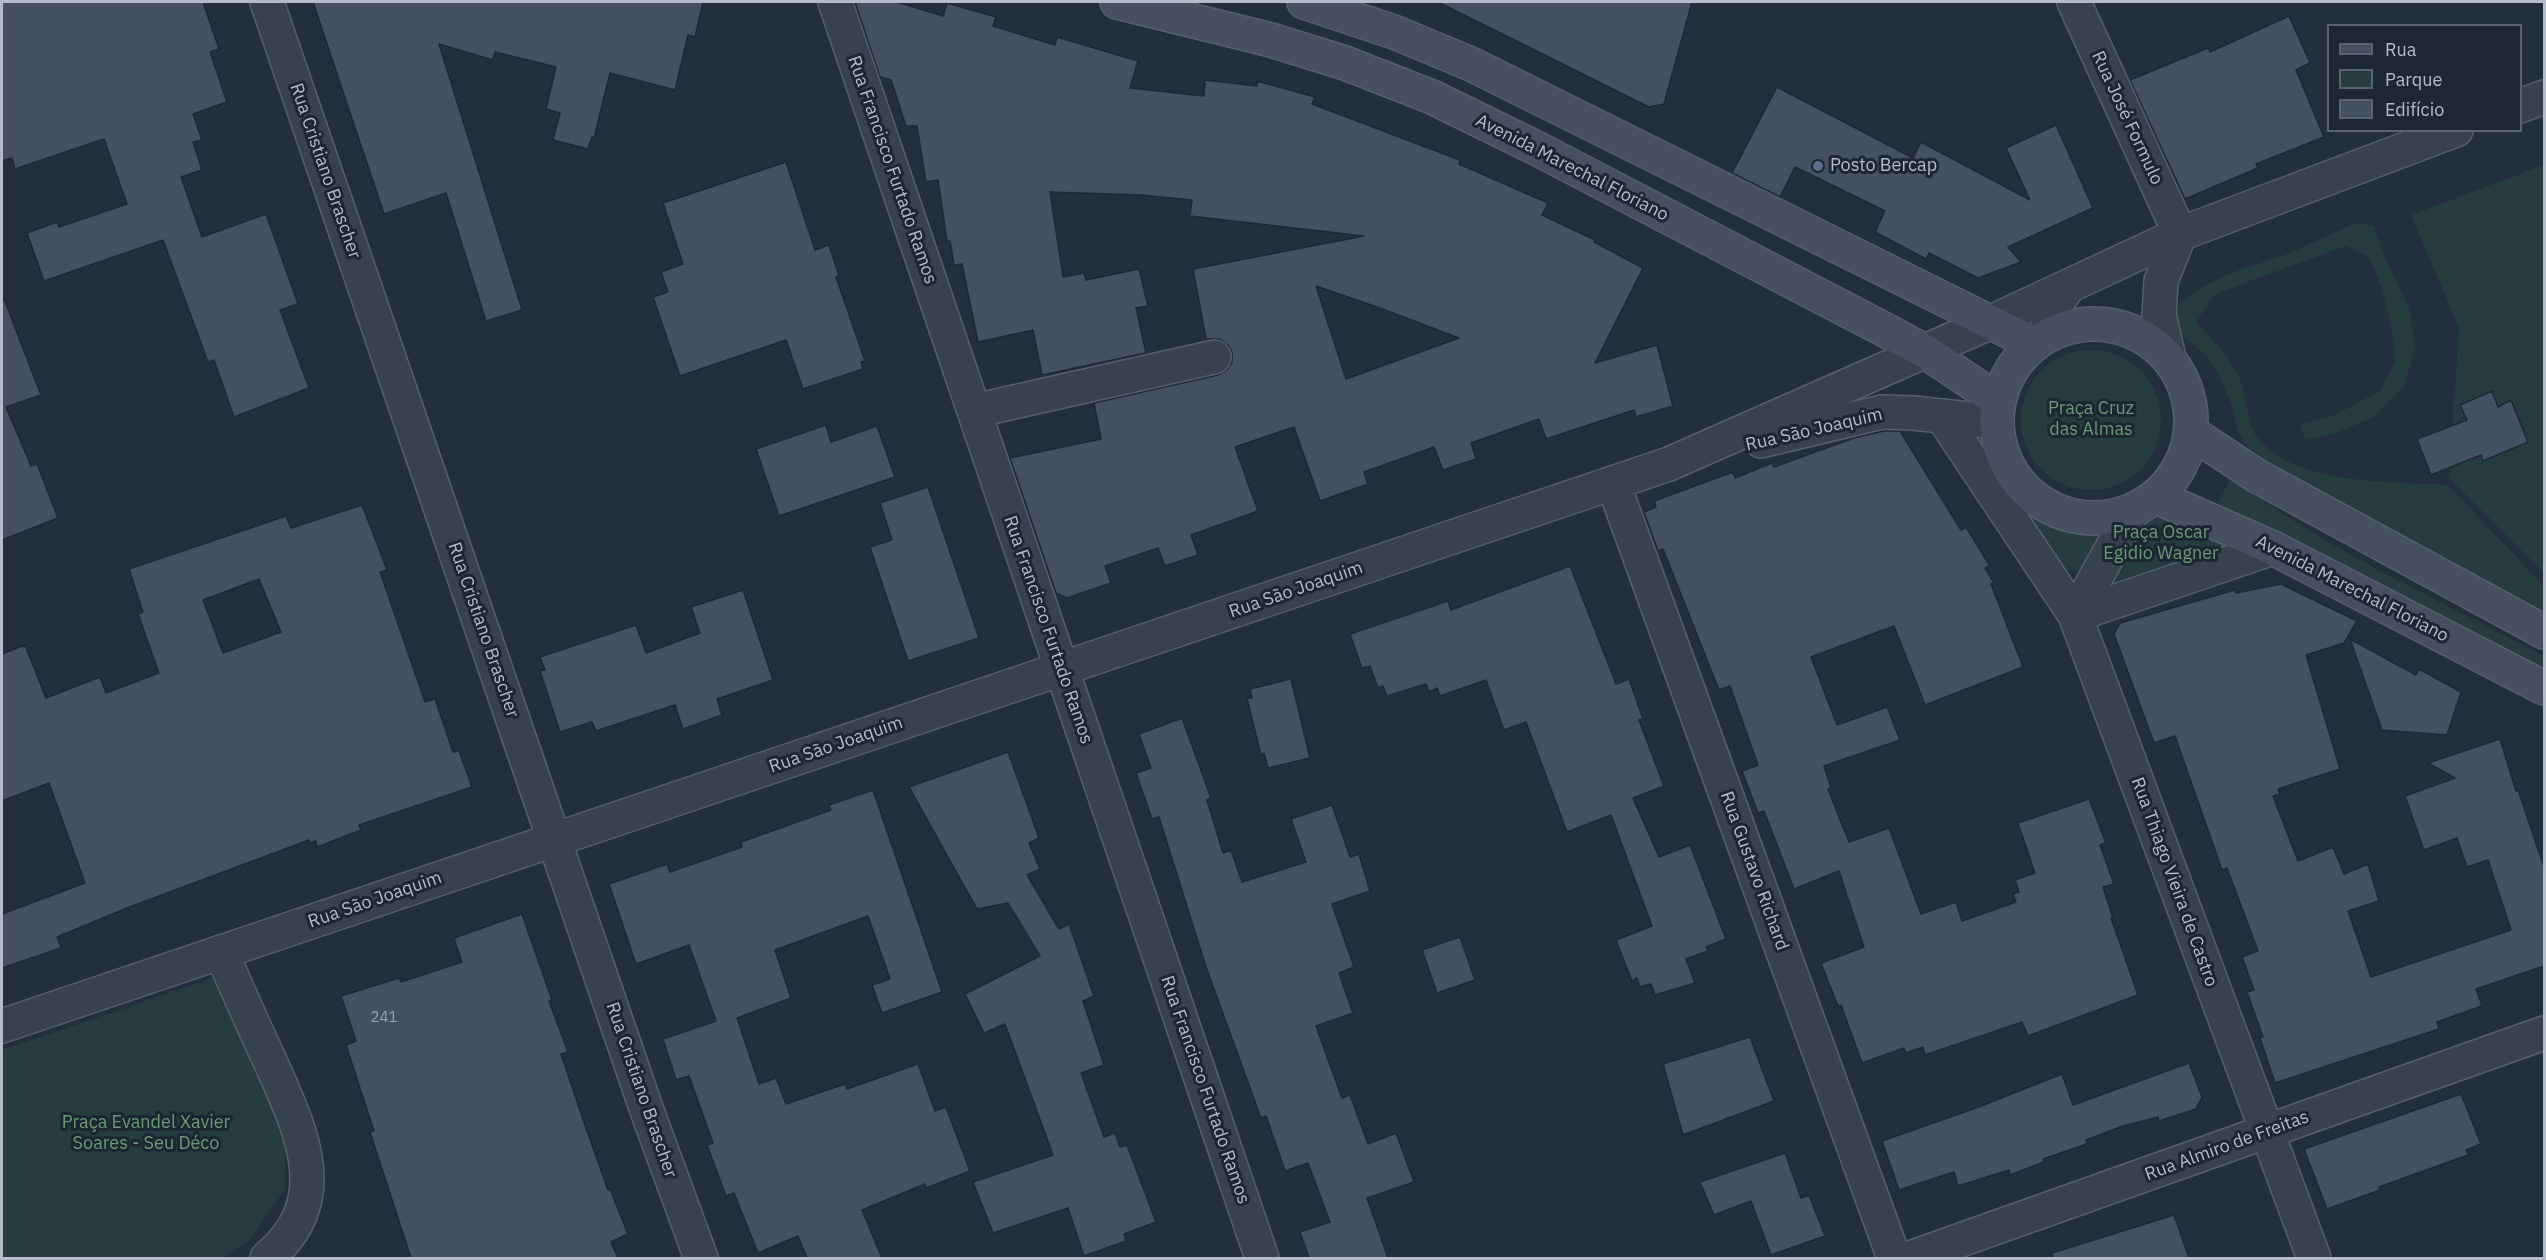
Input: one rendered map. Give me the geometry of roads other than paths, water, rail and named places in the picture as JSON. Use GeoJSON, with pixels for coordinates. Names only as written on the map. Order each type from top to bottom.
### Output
{"type":"FeatureCollection","features":[{"type":"Feature","properties":{"kind":"main road","name":"Avenida Marechal Floriano"},"geometry":{"type":"LineString","coordinates":[[1117,2],[1281,43],[1345,63],[1432,98],[1538,149],[1926,352],[1998,422]]}},
{"type":"Feature","properties":{"kind":"main road"},"geometry":{"type":"LineString","coordinates":[[1315,3],[1471,64],[1989,323],[2039,340]]}},
{"type":"Feature","properties":{"kind":"main road"},"geometry":{"type":"LineString","coordinates":[[2076,325],[2110,325],[2142,336],[2169,358],[2188,393],[2192,432],[2180,468],[2144,504],[2099,519],[2066,515],[2036,500],[2013,475],[1998,422],[2006,379],[2018,360],[2039,340],[2076,325]]}},
{"type":"Feature","properties":{"kind":"main road"},"geometry":{"type":"LineString","coordinates":[[2192,432],[2257,476],[2544,632]]}},
{"type":"Feature","properties":{"kind":"main road","name":"Avenida Marechal Floriano"},"geometry":{"type":"LineString","coordinates":[[2144,504],[2272,548],[2544,688]]}},
{"type":"Feature","properties":{"kind":"street","name":"Rua Cristiano Brascher"},"geometry":{"type":"LineString","coordinates":[[267,2],[646,1108],[701,1258]]}},
{"type":"Feature","properties":{"kind":"street","name":"Rua Francisco Furtado Ramos"},"geometry":{"type":"LineString","coordinates":[[835,2],[1262,1258]]}},
{"type":"Feature","properties":{"kind":"street","name":"Rua José Formulo"},"geometry":{"type":"LineString","coordinates":[[2074,2],[2180,234]]}},
{"type":"Feature","properties":{"kind":"street"},"geometry":{"type":"LineString","coordinates":[[2522,105],[2544,97]]}},
{"type":"Feature","properties":{"kind":"street","name":"Rua São Joaquim"},"geometry":{"type":"LineString","coordinates":[[1670,464],[1926,352],[2180,234],[2451,132]]}},
{"type":"Feature","properties":{"kind":"street"},"geometry":{"type":"LineString","coordinates":[[2169,358],[2159,315],[2161,281],[2180,234]]}},
{"type":"Feature","properties":{"kind":"street"},"geometry":{"type":"LineString","coordinates":[[2039,340],[2055,305],[2069,286]]}},
{"type":"Feature","properties":{"kind":"street"},"geometry":{"type":"LineString","coordinates":[[974,411],[1214,357]]}},
{"type":"Feature","properties":{"kind":"street","name":"Rua São Joaquim"},"geometry":{"type":"LineString","coordinates":[[2,1026],[1670,464],[1882,412],[1998,422]]}},
{"type":"Feature","properties":{"kind":"street","name":"Rua Thiago Vieira de Castro"},"geometry":{"type":"LineString","coordinates":[[1942,416],[2076,615],[2314,1258]]}},
{"type":"Feature","properties":{"kind":"street","name":"Rua Thiago Vieira de Castro"},"geometry":{"type":"LineString","coordinates":[[1998,422],[2010,518]]}},
{"type":"Feature","properties":{"kind":"street","name":"Rua Gustavo Richard"},"geometry":{"type":"LineString","coordinates":[[1613,483],[1894,1258]]}},
{"type":"Feature","properties":{"kind":"street"},"geometry":{"type":"LineString","coordinates":[[2076,615],[2144,504]]}},
{"type":"Feature","properties":{"kind":"street"},"geometry":{"type":"LineString","coordinates":[[2076,615],[2272,548]]}},
{"type":"Feature","properties":{"kind":"street"},"geometry":{"type":"LineString","coordinates":[[221,952],[297,1122],[307,1157],[305,1193],[297,1222],[267,1258]]}},
{"type":"Feature","properties":{"kind":"street","name":"Rua Almiro de Freitas"},"geometry":{"type":"LineString","coordinates":[[1910,1258],[2544,1033]]}},
{"type":"Feature","properties":{"kind":"place","name":"Posto Bercap"},"geometry":{"type":"Point","coordinates":[1818,166]}},
{"type":"Feature","properties":{"kind":"park label","name":"Praça Cruz das Almas"},"geometry":{"type":"Point","coordinates":[2091,419]}},
{"type":"Feature","properties":{"kind":"park label","name":"Praça Oscar Egidio Wagner"},"geometry":{"type":"Point","coordinates":[2161,543]}},
{"type":"Feature","properties":{"kind":"park label","name":"Praça Evandel Xavier Soares - Seu Déco"},"geometry":{"type":"Point","coordinates":[146,1133]}}]}
